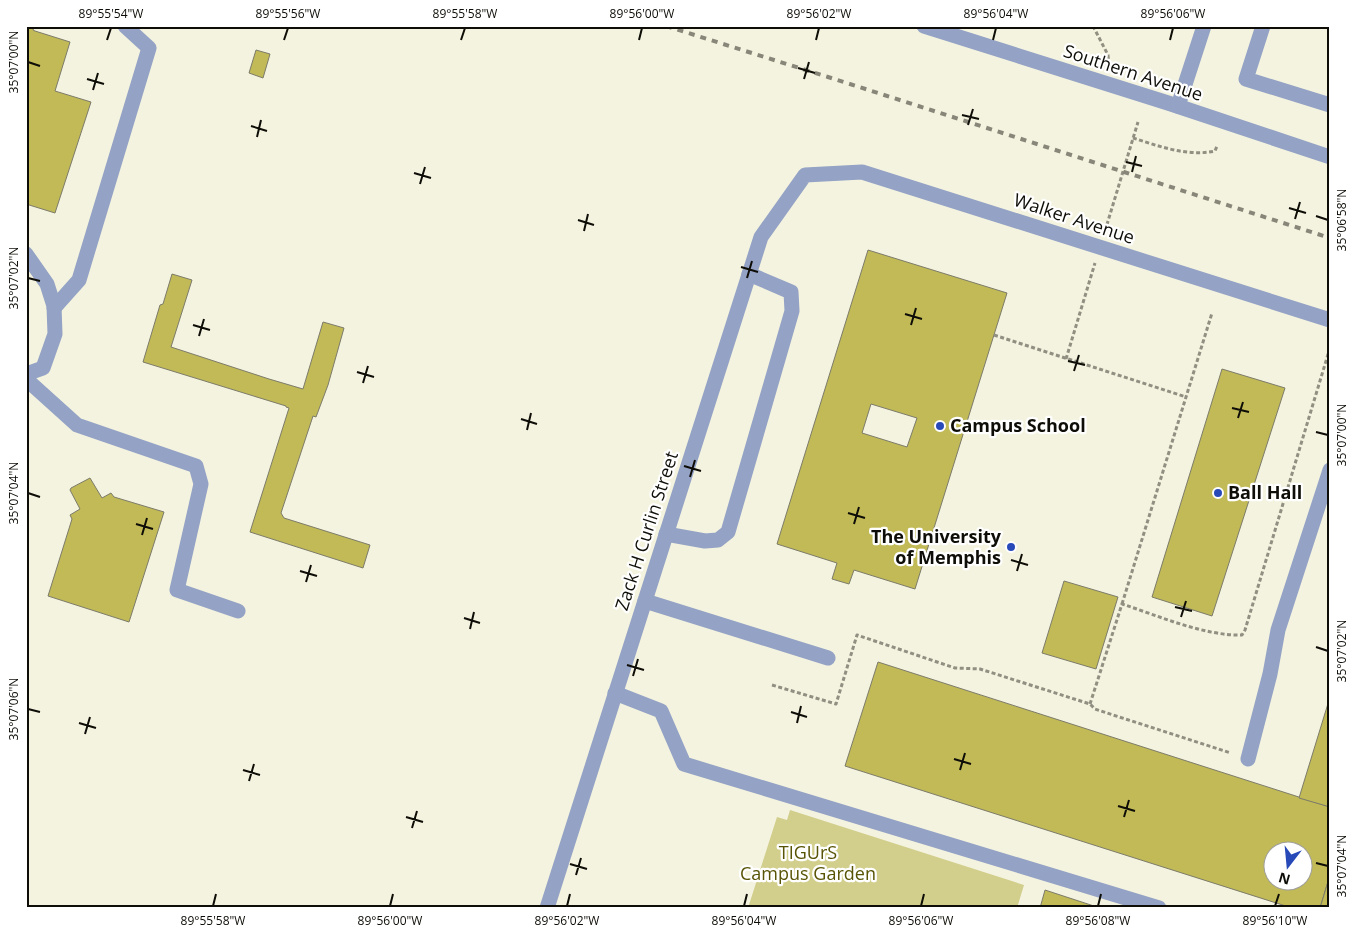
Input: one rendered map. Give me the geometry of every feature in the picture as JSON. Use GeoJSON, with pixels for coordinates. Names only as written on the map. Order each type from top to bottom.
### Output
{"type":"FeatureCollection","features":[{"type":"Feature","properties":{"kind":"street"},"geometry":{"type":"LineString","coordinates":[[54,308],[79,280],[149,48],[125,26]]}},
{"type":"Feature","properties":{"kind":"street","name":"Southern Avenue"},"geometry":{"type":"LineString","coordinates":[[924,26],[1178,106],[1330,157]]}},
{"type":"Feature","properties":{"kind":"street"},"geometry":{"type":"LineString","coordinates":[[1178,106],[1204,26]]}},
{"type":"Feature","properties":{"kind":"street"},"geometry":{"type":"LineString","coordinates":[[1263,26],[1246,79],[1330,105]]}},
{"type":"Feature","properties":{"kind":"street","name":"Walker Avenue"},"geometry":{"type":"LineString","coordinates":[[805,176],[862,172],[1330,320]]}},
{"type":"Feature","properties":{"kind":"street","name":"Zack H Curlin Street"},"geometry":{"type":"LineString","coordinates":[[546,908],[761,237],[805,176]]}},
{"type":"Feature","properties":{"kind":"street"},"geometry":{"type":"LineString","coordinates":[[26,254],[47,284],[54,308],[55,334],[43,368],[26,374]]}},
{"type":"Feature","properties":{"kind":"street"},"geometry":{"type":"LineString","coordinates":[[666,534],[705,541],[718,540],[728,532],[792,311],[790,292],[749,274]]}},
{"type":"Feature","properties":{"kind":"street"},"geometry":{"type":"LineString","coordinates":[[26,379],[77,425],[196,466],[202,484],[177,590],[238,611]]}},
{"type":"Feature","properties":{"kind":"street"},"geometry":{"type":"LineString","coordinates":[[1249,758],[1270,674],[1278,630],[1330,470]]}},
{"type":"Feature","properties":{"kind":"street"},"geometry":{"type":"LineString","coordinates":[[645,601],[828,658]]}},
{"type":"Feature","properties":{"kind":"street"},"geometry":{"type":"LineString","coordinates":[[615,693],[661,711],[684,764],[1159,908]]}},
{"type":"Feature","properties":{"kind":"path"},"geometry":{"type":"LineString","coordinates":[[1093,26],[1108,55],[1109,67]]}},
{"type":"Feature","properties":{"kind":"path"},"geometry":{"type":"LineString","coordinates":[[1066,358],[1138,122]]}},
{"type":"Feature","properties":{"kind":"path"},"geometry":{"type":"LineString","coordinates":[[1133,138],[1157,146],[1195,152],[1207,153],[1215,151],[1217,146]]}},
{"type":"Feature","properties":{"kind":"path"},"geometry":{"type":"LineString","coordinates":[[1090,704],[1212,313]]}},
{"type":"Feature","properties":{"kind":"path"},"geometry":{"type":"LineString","coordinates":[[994,335],[1186,397]]}},
{"type":"Feature","properties":{"kind":"path"},"geometry":{"type":"LineString","coordinates":[[1122,604],[1211,632],[1242,635],[1329,351]]}},
{"type":"Feature","properties":{"kind":"path"},"geometry":{"type":"LineString","coordinates":[[772,685],[836,704],[857,635],[955,668],[980,669],[1090,704],[1095,708],[1150,728],[1249,758]]}},
{"type":"Feature","properties":{"kind":"green space","name":"TIGUrS Campus Garden"},"geometry":{"type":"Polygon","coordinates":[[[790,810],[1024,885],[1017,908],[748,908],[777,817],[787,820],[790,810]]]}},
{"type":"Feature","properties":{"kind":"building"},"geometry":{"type":"Polygon","coordinates":[[[26,26],[34,26],[33,30],[35,31],[70,42],[55,91],[91,102],[55,213],[26,204],[26,26]]]}},
{"type":"Feature","properties":{"kind":"building"},"geometry":{"type":"Polygon","coordinates":[[[256,50],[270,54],[263,78],[249,73],[256,50]]]}},
{"type":"Feature","properties":{"kind":"building","name":"Campus School"},"geometry":{"type":"Polygon","coordinates":[[[868,250],[1007,293],[915,589],[854,570],[849,584],[832,579],[837,563],[777,544],[868,250]],[[871,404],[862,433],[907,447],[917,418],[871,404]]]}},
{"type":"Feature","properties":{"kind":"building"},"geometry":{"type":"Polygon","coordinates":[[[172,274],[192,280],[171,347],[269,379],[303,389],[323,322],[344,328],[328,385],[316,417],[313,416],[281,513],[284,518],[370,545],[363,568],[250,532],[289,408],[143,362],[160,305],[163,304],[172,274]]]}},
{"type":"Feature","properties":{"kind":"building","name":"Ball Hall"},"geometry":{"type":"Polygon","coordinates":[[[1222,369],[1285,388],[1212,616],[1152,597],[1222,369]]]}},
{"type":"Feature","properties":{"kind":"building"},"geometry":{"type":"Polygon","coordinates":[[[90,478],[102,498],[111,493],[114,497],[164,512],[129,622],[48,596],[72,519],[70,515],[80,509],[70,490],[90,478]]]}},
{"type":"Feature","properties":{"kind":"building"},"geometry":{"type":"Polygon","coordinates":[[[1064,581],[1118,597],[1096,669],[1042,653],[1064,581]]]}},
{"type":"Feature","properties":{"kind":"building"},"geometry":{"type":"Polygon","coordinates":[[[878,662],[1330,807],[1330,875],[1320,908],[1292,908],[845,766],[878,662]]]}},
{"type":"Feature","properties":{"kind":"building"},"geometry":{"type":"Polygon","coordinates":[[[1330,697],[1330,807],[1299,798],[1330,697]]]}},
{"type":"Feature","properties":{"kind":"building"},"geometry":{"type":"Polygon","coordinates":[[[1330,875],[1330,908],[1320,908],[1330,875]]]}},
{"type":"Feature","properties":{"kind":"building"},"geometry":{"type":"Polygon","coordinates":[[[1045,890],[1100,908],[1040,908],[1045,890]]]}},
{"type":"Feature","properties":{"kind":"railway"},"geometry":{"type":"LineString","coordinates":[[666,26],[1330,238]]}},
{"type":"Feature","properties":{"kind":"place","name":"Campus School"},"geometry":{"type":"Point","coordinates":[940,426]}},
{"type":"Feature","properties":{"kind":"place","name":"Ball Hall"},"geometry":{"type":"Point","coordinates":[1218,493]}},
{"type":"Feature","properties":{"kind":"place","name":"The University of Memphis"},"geometry":{"type":"Point","coordinates":[1011,547]}}]}
